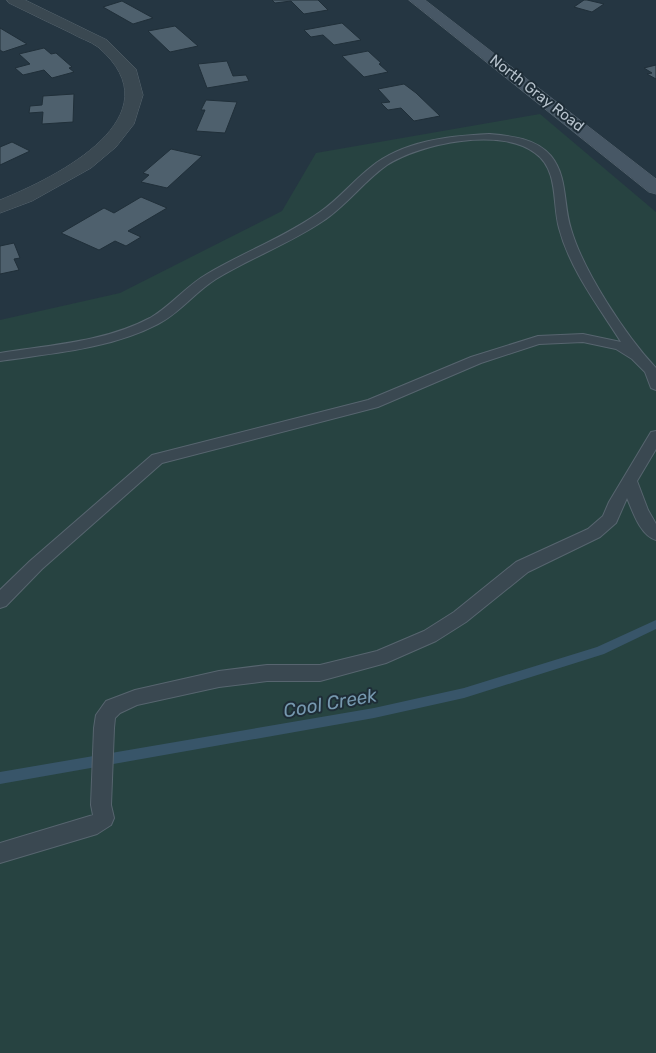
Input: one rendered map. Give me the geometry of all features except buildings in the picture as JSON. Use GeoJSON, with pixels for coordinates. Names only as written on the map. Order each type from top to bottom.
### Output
{"type":"FeatureCollection","features":[{"type":"Feature","properties":{"kind":"street"},"geometry":{"type":"LineString","coordinates":[[0,207],[35,194],[84,166],[114,140],[127,121],[132,109],[135,87],[129,70],[121,59],[108,47],[14,0]]}},
{"type":"Feature","properties":{"kind":"street","name":"North Gray Road"},"geometry":{"type":"LineString","coordinates":[[416,0],[656,188]]}},
{"type":"Feature","properties":{"kind":"lane"},"geometry":{"type":"LineString","coordinates":[[0,357],[86,343],[137,329],[170,311],[179,304],[187,292],[210,277],[325,214],[391,158],[408,150],[435,144],[493,137],[507,138],[534,147],[552,165],[560,187],[563,220],[578,260],[637,356],[650,371],[656,385]]}},
{"type":"Feature","properties":{"kind":"lane"},"geometry":{"type":"LineString","coordinates":[[0,601],[36,564],[158,459],[373,404],[485,356],[538,340],[583,338],[602,341],[620,346],[637,356]]}},
{"type":"Feature","properties":{"kind":"lane"},"geometry":{"type":"LineString","coordinates":[[0,853],[97,824],[104,818],[102,805],[104,736],[106,716],[113,707],[135,698],[218,679],[267,673],[320,673],[380,658],[430,636],[460,617],[522,568],[594,533],[610,519],[617,502],[656,436]]}},
{"type":"Feature","properties":{"kind":"lane"},"geometry":{"type":"LineString","coordinates":[[630,482],[637,503],[656,534]]}},
{"type":"Feature","properties":{"kind":"green space"},"geometry":{"type":"Polygon","coordinates":[[[540,114],[656,212],[656,1053],[0,1053],[0,320],[120,293],[282,211],[316,153],[540,114]]]}},
{"type":"Feature","properties":{"kind":"waterway","name":"Cool Creek"},"geometry":{"type":"LineString","coordinates":[[0,778],[374,713],[464,693],[600,651],[656,624]]}}]}
